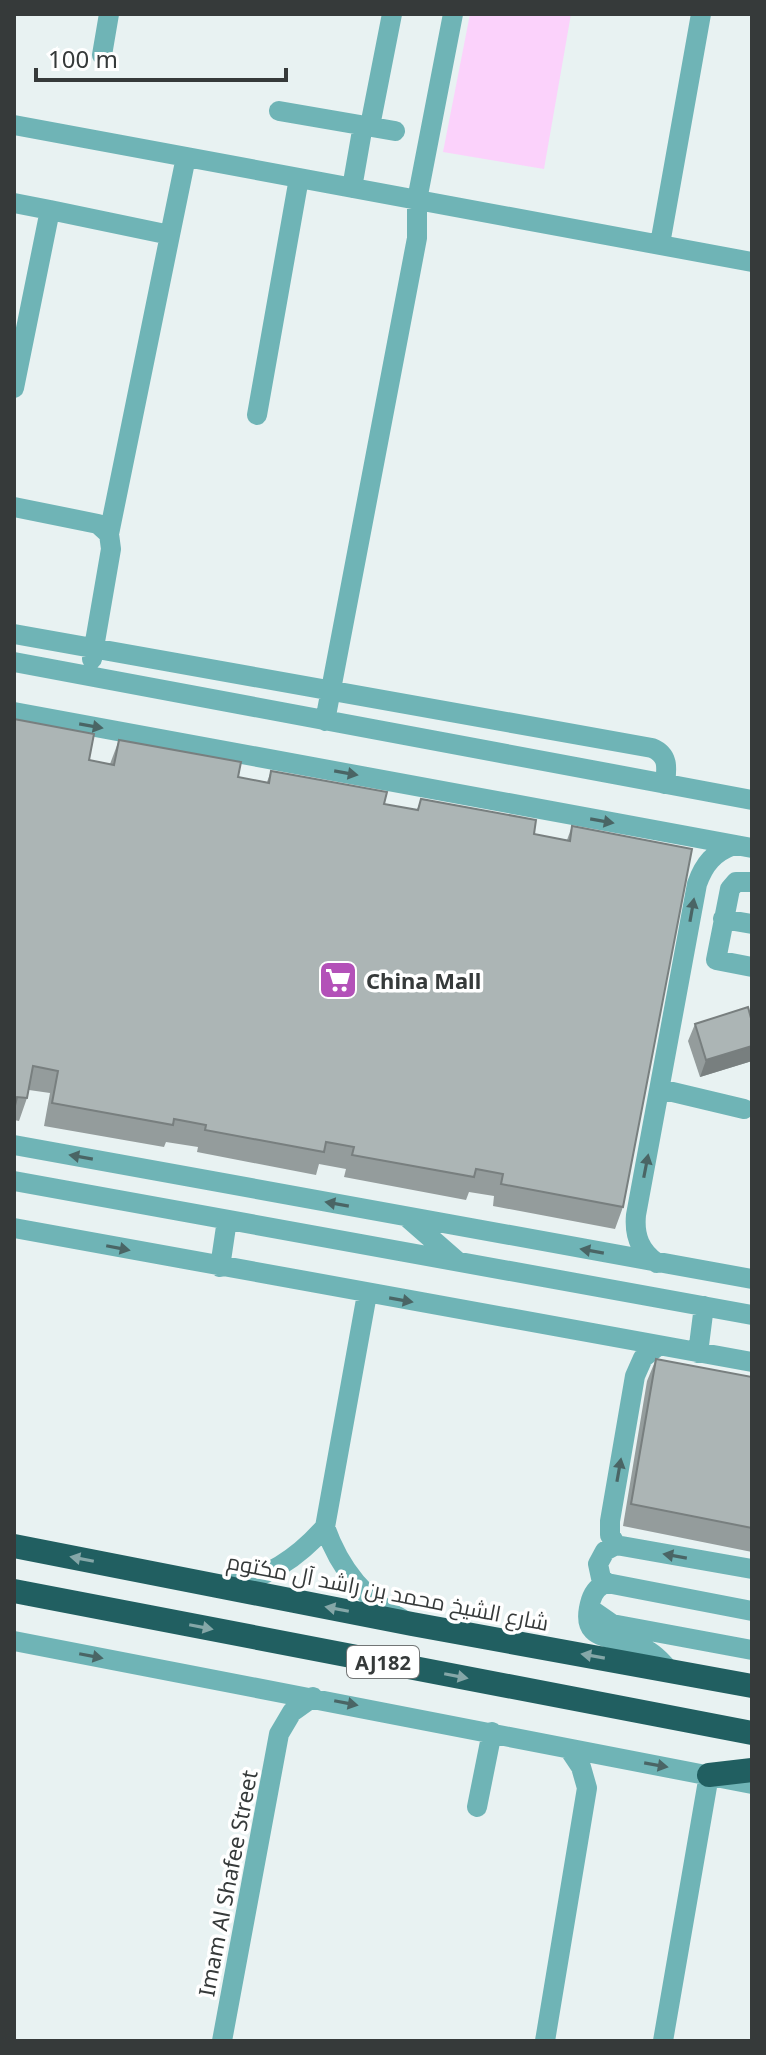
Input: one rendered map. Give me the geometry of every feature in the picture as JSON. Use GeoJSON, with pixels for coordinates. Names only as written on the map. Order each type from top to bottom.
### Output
{"type":"FeatureCollection","features":[{"type":"Feature","properties":{"kind":"highway","name":"شارع الشيخ محمد بن راشد آل مكتوم"},"geometry":{"type":"LineString","coordinates":[[14,1546],[412,1624],[752,1686]]}},
{"type":"Feature","properties":{"kind":"highway","name":"AJ182"},"geometry":{"type":"LineString","coordinates":[[14,1591],[752,1733]]}},
{"type":"Feature","properties":{"kind":"highway"},"geometry":{"type":"LineString","coordinates":[[709,1775],[752,1770]]}},
{"type":"Feature","properties":{"kind":"street"},"geometry":{"type":"LineString","coordinates":[[102,55],[109,14]]}},
{"type":"Feature","properties":{"kind":"street"},"geometry":{"type":"LineString","coordinates":[[352,188],[392,14]]}},
{"type":"Feature","properties":{"kind":"street"},"geometry":{"type":"LineString","coordinates":[[325,721],[417,238],[417,200],[453,14]]}},
{"type":"Feature","properties":{"kind":"street"},"geometry":{"type":"LineString","coordinates":[[660,244],[701,14]]}},
{"type":"Feature","properties":{"kind":"street"},"geometry":{"type":"LineString","coordinates":[[279,111],[395,131]]}},
{"type":"Feature","properties":{"kind":"street"},"geometry":{"type":"LineString","coordinates":[[14,125],[752,262]]}},
{"type":"Feature","properties":{"kind":"street"},"geometry":{"type":"LineString","coordinates":[[89,676],[111,549],[109,534],[186,157]]}},
{"type":"Feature","properties":{"kind":"street"},"geometry":{"type":"LineString","coordinates":[[257,415],[299,178]]}},
{"type":"Feature","properties":{"kind":"street"},"geometry":{"type":"LineString","coordinates":[[14,203],[170,235]]}},
{"type":"Feature","properties":{"kind":"street"},"geometry":{"type":"LineString","coordinates":[[14,388],[50,210]]}},
{"type":"Feature","properties":{"kind":"street"},"geometry":{"type":"LineString","coordinates":[[14,507],[90,521],[109,534]]}},
{"type":"Feature","properties":{"kind":"street"},"geometry":{"type":"LineString","coordinates":[[14,634],[652,748],[665,757],[665,784]]}},
{"type":"Feature","properties":{"kind":"street"},"geometry":{"type":"LineString","coordinates":[[14,662],[752,800]]}},
{"type":"Feature","properties":{"kind":"street"},"geometry":{"type":"LineString","coordinates":[[14,712],[743,847]]}},
{"type":"Feature","properties":{"kind":"street"},"geometry":{"type":"LineString","coordinates":[[657,1263],[643,1250],[635,1224],[701,873],[714,855],[743,847]]}},
{"type":"Feature","properties":{"kind":"street"},"geometry":{"type":"LineString","coordinates":[[716,960],[732,885],[741,881],[752,882]]}},
{"type":"Feature","properties":{"kind":"street"},"geometry":{"type":"LineString","coordinates":[[723,919],[752,924]]}},
{"type":"Feature","properties":{"kind":"street"},"geometry":{"type":"LineString","coordinates":[[685,954],[752,967]]}},
{"type":"Feature","properties":{"kind":"street"},"geometry":{"type":"LineString","coordinates":[[660,1089],[744,1109]]}},
{"type":"Feature","properties":{"kind":"street"},"geometry":{"type":"LineString","coordinates":[[14,1145],[752,1279]]}},
{"type":"Feature","properties":{"kind":"street"},"geometry":{"type":"LineString","coordinates":[[14,1181],[752,1315]]}},
{"type":"Feature","properties":{"kind":"street"},"geometry":{"type":"LineString","coordinates":[[406,1217],[457,1261]]}},
{"type":"Feature","properties":{"kind":"street"},"geometry":{"type":"LineString","coordinates":[[220,1267],[227,1220]]}},
{"type":"Feature","properties":{"kind":"street"},"geometry":{"type":"LineString","coordinates":[[14,1228],[752,1362]]}},
{"type":"Feature","properties":{"kind":"street"},"geometry":{"type":"LineString","coordinates":[[367,1294],[325,1527],[332,1548],[357,1585],[374,1601],[412,1624]]}},
{"type":"Feature","properties":{"kind":"street"},"geometry":{"type":"LineString","coordinates":[[698,1353],[704,1306]]}},
{"type":"Feature","properties":{"kind":"street"},"geometry":{"type":"LineString","coordinates":[[616,1545],[610,1535],[610,1521],[635,1376],[643,1358],[658,1346]]}},
{"type":"Feature","properties":{"kind":"street"},"geometry":{"type":"LineString","coordinates":[[221,1587],[245,1582],[279,1567],[309,1545],[325,1527]]}},
{"type":"Feature","properties":{"kind":"street"},"geometry":{"type":"LineString","coordinates":[[752,1569],[616,1545],[605,1551],[598,1564],[601,1578],[607,1583],[752,1611]]}},
{"type":"Feature","properties":{"kind":"street"},"geometry":{"type":"LineString","coordinates":[[607,1583],[595,1591],[589,1608],[587,1622],[594,1633],[642,1647],[668,1669]]}},
{"type":"Feature","properties":{"kind":"street"},"geometry":{"type":"LineString","coordinates":[[589,1608],[612,1624],[752,1650]]}},
{"type":"Feature","properties":{"kind":"street"},"geometry":{"type":"LineString","coordinates":[[14,1641],[752,1784]]}},
{"type":"Feature","properties":{"kind":"street"},"geometry":{"type":"LineString","coordinates":[[14,1661],[39,1646]]}},
{"type":"Feature","properties":{"kind":"street"},"geometry":{"type":"LineString","coordinates":[[259,1688],[273,1709],[279,1734]]}},
{"type":"Feature","properties":{"kind":"street","name":"Imam Al Shafee Street"},"geometry":{"type":"LineString","coordinates":[[222,2041],[279,1734],[292,1712],[313,1697]]}},
{"type":"Feature","properties":{"kind":"street"},"geometry":{"type":"LineString","coordinates":[[477,1807],[492,1732]]}},
{"type":"Feature","properties":{"kind":"street"},"geometry":{"type":"LineString","coordinates":[[545,2041],[587,1788],[581,1767],[569,1749]]}},
{"type":"Feature","properties":{"kind":"street"},"geometry":{"type":"LineString","coordinates":[[587,1788],[602,1771],[622,1759]]}},
{"type":"Feature","properties":{"kind":"street"},"geometry":{"type":"LineString","coordinates":[[663,2041],[709,1775]]}},
{"type":"Feature","properties":{"kind":"shaded area"},"geometry":{"type":"Polygon","coordinates":[[[470,14],[571,14],[544,169],[443,152],[470,14]]]}},
{"type":"Feature","properties":{"kind":"building","name":"China Mall"},"geometry":{"type":"Polygon","coordinates":[[[14,719],[94,734],[89,760],[114,765],[119,740],[241,762],[238,777],[269,783],[271,771],[387,792],[384,804],[418,810],[421,799],[536,820],[534,834],[570,841],[572,826],[692,849],[623,1207],[501,1184],[503,1174],[476,1169],[474,1177],[352,1155],[354,1147],[326,1142],[324,1152],[205,1130],[206,1125],[174,1119],[173,1125],[52,1103],[58,1071],[33,1066],[27,1098],[17,1097],[14,1110],[14,719]]]}},
{"type":"Feature","properties":{"kind":"building"},"geometry":{"type":"Polygon","coordinates":[[[748,1007],[752,1022],[752,1046],[706,1060],[695,1024],[748,1007]]]}},
{"type":"Feature","properties":{"kind":"building"},"geometry":{"type":"Polygon","coordinates":[[[656,1359],[752,1377],[752,1528],[631,1504],[656,1359]]]}},
{"type":"Feature","properties":{"kind":"place","name":"China Mall"},"geometry":{"type":"Point","coordinates":[338,980]}}]}
